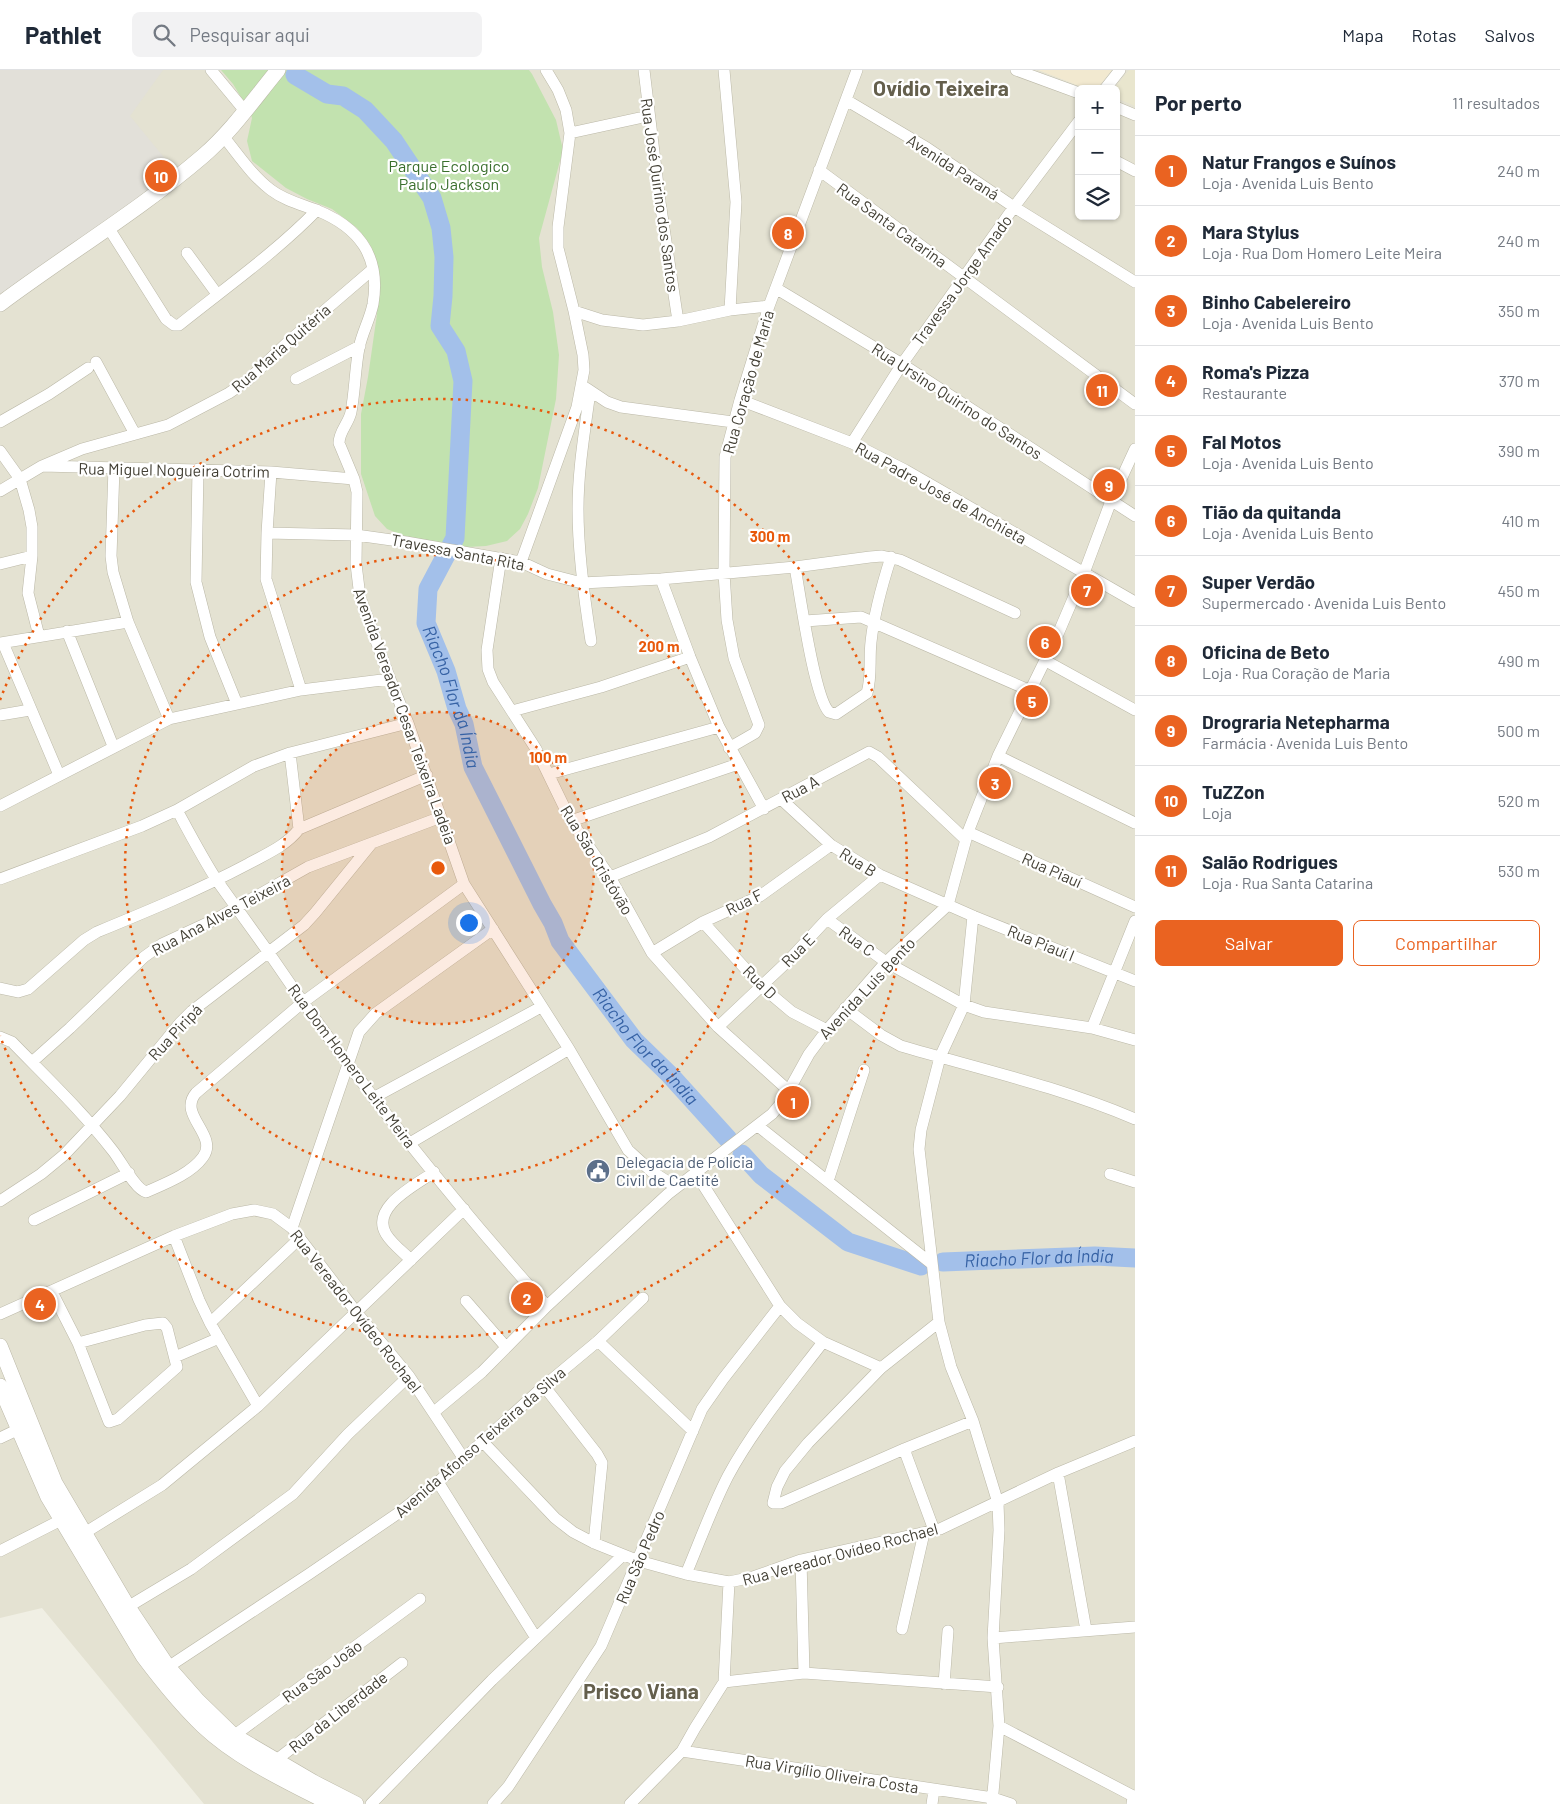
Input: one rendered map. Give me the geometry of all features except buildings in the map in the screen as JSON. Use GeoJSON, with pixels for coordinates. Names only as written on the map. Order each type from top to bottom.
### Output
{"type":"FeatureCollection","features":[{"type":"Feature","properties":{"kind":"street"},"geometry":{"type":"LineString","coordinates":[[211,70],[245,111]]}},
{"type":"Feature","properties":{"kind":"street"},"geometry":{"type":"LineString","coordinates":[[0,304],[195,162],[223,136],[278,70]]}},
{"type":"Feature","properties":{"kind":"street"},"geometry":{"type":"LineString","coordinates":[[546,70],[561,96],[566,110],[570,133],[558,227],[558,248],[583,355],[586,388],[578,509],[582,583],[591,641]]}},
{"type":"Feature","properties":{"kind":"street","name":"Rua José Quirino dos Santos"},"geometry":{"type":"LineString","coordinates":[[644,70],[660,202],[678,320]]}},
{"type":"Feature","properties":{"kind":"street"},"geometry":{"type":"LineString","coordinates":[[724,70],[736,202],[730,310]]}},
{"type":"Feature","properties":{"kind":"street","name":"Rua Coração de Maria"},"geometry":{"type":"LineString","coordinates":[[729,748],[755,733],[759,725],[734,658],[727,620],[724,573],[725,457],[733,422],[769,306],[857,70]]}},
{"type":"Feature","properties":{"kind":"street"},"geometry":{"type":"LineString","coordinates":[[1016,70],[1075,92]]}},
{"type":"Feature","properties":{"kind":"street"},"geometry":{"type":"LineString","coordinates":[[1108,85],[1120,70]]}},
{"type":"Feature","properties":{"kind":"street","name":"Avenida Paraná"},"geometry":{"type":"LineString","coordinates":[[846,100],[927,148],[1014,207],[1135,282]]}},
{"type":"Feature","properties":{"kind":"street"},"geometry":{"type":"LineString","coordinates":[[1120,109],[1135,115]]}},
{"type":"Feature","properties":{"kind":"street"},"geometry":{"type":"LineString","coordinates":[[570,133],[639,118]]}},
{"type":"Feature","properties":{"kind":"street","name":"Travessa Jorge Amado"},"geometry":{"type":"LineString","coordinates":[[852,444],[902,364],[1014,207],[1075,127]]}},
{"type":"Feature","properties":{"kind":"street"},"geometry":{"type":"LineString","coordinates":[[1068,135],[1075,139]]}},
{"type":"Feature","properties":{"kind":"street","name":"Avenida Vereador Cesar Teixeira Ladeia"},"geometry":{"type":"LineString","coordinates":[[223,136],[254,175],[270,190],[286,200],[317,210],[336,219],[354,232],[367,251],[374,286],[373,306],[360,346],[351,412],[339,438],[357,492],[356,578],[360,597],[427,774],[464,884],[541,1008],[569,1049],[628,1150],[642,1164],[676,1188]]}},
{"type":"Feature","properties":{"kind":"street"},"geometry":{"type":"LineString","coordinates":[[1120,163],[1135,171]]}},
{"type":"Feature","properties":{"kind":"street","name":"Rua Santa Catarina"},"geometry":{"type":"LineString","coordinates":[[819,170],[1135,404]]}},
{"type":"Feature","properties":{"kind":"street"},"geometry":{"type":"LineString","coordinates":[[108,227],[166,318],[170,323],[179,325],[295,233],[317,210]]}},
{"type":"Feature","properties":{"kind":"street"},"geometry":{"type":"LineString","coordinates":[[187,253],[217,294]]}},
{"type":"Feature","properties":{"kind":"street","name":"Rua Maria Quitéria"},"geometry":{"type":"LineString","coordinates":[[42,466],[82,449],[168,425],[230,392],[248,380],[289,341],[372,269]]}},
{"type":"Feature","properties":{"kind":"street","name":"Rua Ursino Quirino do Santos"},"geometry":{"type":"LineString","coordinates":[[776,289],[902,364],[1135,516]]}},
{"type":"Feature","properties":{"kind":"street"},"geometry":{"type":"LineString","coordinates":[[574,311],[602,320],[643,325],[730,310],[769,306]]}},
{"type":"Feature","properties":{"kind":"street"},"geometry":{"type":"LineString","coordinates":[[296,379],[360,346]]}},
{"type":"Feature","properties":{"kind":"street"},"geometry":{"type":"LineString","coordinates":[[0,422],[49,394],[92,365],[136,434]]}},
{"type":"Feature","properties":{"kind":"street"},"geometry":{"type":"LineString","coordinates":[[586,388],[612,404],[621,407],[733,422]]}},
{"type":"Feature","properties":{"kind":"street"},"geometry":{"type":"LineString","coordinates":[[521,562],[586,388]]}},
{"type":"Feature","properties":{"kind":"street","name":"Rua Padre José de Anchieta"},"geometry":{"type":"LineString","coordinates":[[740,400],[852,444],[905,470],[1135,602]]}},
{"type":"Feature","properties":{"kind":"street"},"geometry":{"type":"LineString","coordinates":[[948,905],[967,836],[998,756],[1046,661],[1135,449]]}},
{"type":"Feature","properties":{"kind":"street"},"geometry":{"type":"LineString","coordinates":[[0,451],[20,479],[30,510],[32,556],[28,593],[39,636]]}},
{"type":"Feature","properties":{"kind":"street"},"geometry":{"type":"LineString","coordinates":[[0,491],[42,466]]}},
{"type":"Feature","properties":{"kind":"street","name":"Rua Miguel Nogueira Cotrim"},"geometry":{"type":"LineString","coordinates":[[42,466],[271,472],[354,479]]}},
{"type":"Feature","properties":{"kind":"street"},"geometry":{"type":"LineString","coordinates":[[114,468],[111,556],[113,572],[128,622],[169,719]]}},
{"type":"Feature","properties":{"kind":"street"},"geometry":{"type":"LineString","coordinates":[[198,469],[196,582],[210,637],[237,704]]}},
{"type":"Feature","properties":{"kind":"street"},"geometry":{"type":"LineString","coordinates":[[271,472],[266,579],[301,690]]}},
{"type":"Feature","properties":{"kind":"street","name":"Travessa Santa Rita"},"geometry":{"type":"LineString","coordinates":[[267,533],[356,535],[398,540],[521,562],[547,574],[582,583],[661,579],[795,567],[852,558],[882,556],[892,558],[1015,613]]}},
{"type":"Feature","properties":{"kind":"street"},"geometry":{"type":"LineString","coordinates":[[0,564],[32,556]]}},
{"type":"Feature","properties":{"kind":"street","name":"Rua São Cristóvão"},"geometry":{"type":"LineString","coordinates":[[501,558],[487,650],[487,661],[493,682],[536,749],[571,821],[610,877],[652,953],[718,1027],[789,1091]]}},
{"type":"Feature","properties":{"kind":"street"},"geometry":{"type":"LineString","coordinates":[[795,567],[804,621],[821,700],[829,712],[836,714],[867,693],[870,680],[870,645],[873,622],[892,558]]}},
{"type":"Feature","properties":{"kind":"street"},"geometry":{"type":"LineString","coordinates":[[661,579],[719,727],[764,809]]}},
{"type":"Feature","properties":{"kind":"street"},"geometry":{"type":"LineString","coordinates":[[804,621],[860,617],[1031,691]]}},
{"type":"Feature","properties":{"kind":"street"},"geometry":{"type":"LineString","coordinates":[[59,775],[2,643],[128,622]]}},
{"type":"Feature","properties":{"kind":"street"},"geometry":{"type":"LineString","coordinates":[[67,631],[113,746]]}},
{"type":"Feature","properties":{"kind":"street"},"geometry":{"type":"LineString","coordinates":[[512,711],[600,687],[690,657]]}},
{"type":"Feature","properties":{"kind":"street"},"geometry":{"type":"LineString","coordinates":[[1046,661],[1135,710]]}},
{"type":"Feature","properties":{"kind":"street"},"geometry":{"type":"LineString","coordinates":[[0,806],[113,746],[169,719],[301,690],[390,679]]}},
{"type":"Feature","properties":{"kind":"street"},"geometry":{"type":"LineString","coordinates":[[0,715],[30,710]]}},
{"type":"Feature","properties":{"kind":"street"},"geometry":{"type":"LineString","coordinates":[[0,880],[142,826],[177,810],[254,766],[290,753],[408,724]]}},
{"type":"Feature","properties":{"kind":"street"},"geometry":{"type":"LineString","coordinates":[[548,774],[719,727]]}},
{"type":"Feature","properties":{"kind":"street"},"geometry":{"type":"LineString","coordinates":[[290,753],[299,829]]}},
{"type":"Feature","properties":{"kind":"street","name":"Rua A"},"geometry":{"type":"LineString","coordinates":[[610,877],[694,844],[764,809],[865,754],[872,753],[967,836]]}},
{"type":"Feature","properties":{"kind":"street"},"geometry":{"type":"LineString","coordinates":[[998,756],[1135,822]]}},
{"type":"Feature","properties":{"kind":"street"},"geometry":{"type":"LineString","coordinates":[[571,821],[738,764]]}},
{"type":"Feature","properties":{"kind":"street"},"geometry":{"type":"LineString","coordinates":[[0,988],[18,992],[28,989],[84,940],[96,932],[218,880],[280,847],[294,836],[299,829],[427,774]]}},
{"type":"Feature","properties":{"kind":"street","name":"Rua B"},"geometry":{"type":"LineString","coordinates":[[781,799],[831,845],[880,876],[948,905]]}},
{"type":"Feature","properties":{"kind":"street","name":"Rua Dom Homero Leite Meira"},"geometry":{"type":"LineString","coordinates":[[177,810],[218,880],[302,1003],[348,1065],[410,1144],[547,1306]]}},
{"type":"Feature","properties":{"kind":"street","name":"Rua Ana Alves Teixeira"},"geometry":{"type":"LineString","coordinates":[[32,1062],[153,950],[162,944],[216,919],[308,867],[440,817]]}},
{"type":"Feature","properties":{"kind":"street","name":"Rua Piauí"},"geometry":{"type":"LineString","coordinates":[[967,836],[1135,907]]}},
{"type":"Feature","properties":{"kind":"street","name":"Rua Piripá"},"geometry":{"type":"LineString","coordinates":[[0,1201],[47,1170],[92,1126],[120,1096],[180,1022],[192,1011],[310,919],[372,843]]}},
{"type":"Feature","properties":{"kind":"street","name":"Rua F"},"geometry":{"type":"LineString","coordinates":[[652,953],[703,922],[760,896],[831,845]]}},
{"type":"Feature","properties":{"kind":"street","name":"Rua E"},"geometry":{"type":"LineString","coordinates":[[718,1027],[788,962],[827,919],[880,876]]}},
{"type":"Feature","properties":{"kind":"street"},"geometry":{"type":"LineString","coordinates":[[0,1037],[12,1042],[32,1062],[92,1126],[140,1190],[146,1192],[187,1172],[196,1165],[206,1152],[206,1140],[190,1108],[191,1099],[302,1003],[464,884]]}},
{"type":"Feature","properties":{"kind":"street","name":"Rua Piauí I"},"geometry":{"type":"LineString","coordinates":[[948,905],[1135,981]]}},
{"type":"Feature","properties":{"kind":"street","name":"Avenida Luis Bento"},"geometry":{"type":"LineString","coordinates":[[434,1412],[482,1372],[547,1306],[676,1188],[758,1126],[777,1108],[789,1091],[809,1054],[845,1008],[886,962],[948,905]]}},
{"type":"Feature","properties":{"kind":"street"},"geometry":{"type":"LineString","coordinates":[[973,916],[964,1005],[940,1057],[921,1130],[919,1149],[939,1322],[951,1367],[973,1421],[998,1502],[999,1530],[993,1638],[998,1687],[999,1726],[992,1801]]}},
{"type":"Feature","properties":{"kind":"street","name":"Rua C"},"geometry":{"type":"LineString","coordinates":[[827,919],[886,962],[964,1005],[1002,1016],[1092,1028],[1135,1040]]}},
{"type":"Feature","properties":{"kind":"street"},"geometry":{"type":"LineString","coordinates":[[1092,1028],[1135,921]]}},
{"type":"Feature","properties":{"kind":"street","name":"Rua D"},"geometry":{"type":"LineString","coordinates":[[703,922],[761,986],[792,1012],[827,1030]]}},
{"type":"Feature","properties":{"kind":"street"},"geometry":{"type":"LineString","coordinates":[[292,1228],[359,1032],[376,1013],[493,929]]}},
{"type":"Feature","properties":{"kind":"street"},"geometry":{"type":"LineString","coordinates":[[373,1098],[541,1008]]}},
{"type":"Feature","properties":{"kind":"street"},"geometry":{"type":"LineString","coordinates":[[845,1008],[890,1041],[901,1046],[1067,1093],[1100,1104],[1135,1120]]}},
{"type":"Feature","properties":{"kind":"street"},"geometry":{"type":"LineString","coordinates":[[410,1144],[569,1049]]}},
{"type":"Feature","properties":{"kind":"street"},"geometry":{"type":"LineString","coordinates":[[828,1181],[864,1070]]}},
{"type":"Feature","properties":{"kind":"street"},"geometry":{"type":"LineString","coordinates":[[758,1126],[932,1264]]}},
{"type":"Feature","properties":{"kind":"street"},"geometry":{"type":"LineString","coordinates":[[411,1260],[386,1234],[382,1221],[383,1216],[393,1202],[434,1172]]}},
{"type":"Feature","properties":{"kind":"street"},"geometry":{"type":"LineString","coordinates":[[695,1172],[780,1306],[823,1342],[881,1368]]}},
{"type":"Feature","properties":{"kind":"street"},"geometry":{"type":"LineString","coordinates":[[34,1220],[128,1173]]}},
{"type":"Feature","properties":{"kind":"street"},"geometry":{"type":"LineString","coordinates":[[1110,1174],[1135,1182]]}},
{"type":"Feature","properties":{"kind":"street"},"geometry":{"type":"LineString","coordinates":[[79,1537],[162,1485],[258,1406],[464,1209]]}},
{"type":"Feature","properties":{"kind":"street","name":"Rua Vereador Ovídeo Rochael"},"geometry":{"type":"LineString","coordinates":[[0,1314],[174,1236],[232,1214],[254,1210],[273,1214],[292,1228],[357,1313],[409,1376],[464,1459]]}},
{"type":"Feature","properties":{"kind":"street"},"geometry":{"type":"LineString","coordinates":[[174,1236],[210,1323],[258,1406]]}},
{"type":"Feature","properties":{"kind":"street"},"geometry":{"type":"LineString","coordinates":[[210,1323],[300,1238]]}},
{"type":"Feature","properties":{"kind":"street"},"geometry":{"type":"LineString","coordinates":[[52,1292],[78,1342],[106,1418],[111,1423],[118,1420],[173,1372],[177,1366],[167,1328],[163,1323],[145,1325],[78,1342]]}},
{"type":"Feature","properties":{"kind":"street","name":"Avenida Afonso Teixeira da Silva"},"geometry":{"type":"LineString","coordinates":[[162,1670],[374,1530],[438,1482],[544,1386],[598,1341],[643,1298]]}},
{"type":"Feature","properties":{"kind":"street"},"geometry":{"type":"LineString","coordinates":[[466,1302],[506,1347]]}},
{"type":"Feature","properties":{"kind":"street","name":"Rua São Pedro"},"geometry":{"type":"LineString","coordinates":[[493,1804],[513,1779],[602,1646],[702,1410],[711,1394],[780,1306]]}},
{"type":"Feature","properties":{"kind":"street"},"geometry":{"type":"LineString","coordinates":[[939,1322],[881,1368],[794,1459],[777,1487],[773,1503],[781,1504],[799,1494],[904,1448],[973,1421]]}},
{"type":"Feature","properties":{"kind":"street"},"geometry":{"type":"LineString","coordinates":[[175,1357],[219,1338]]}},
{"type":"Feature","properties":{"kind":"street"},"geometry":{"type":"LineString","coordinates":[[598,1341],[693,1431]]}},
{"type":"Feature","properties":{"kind":"street"},"geometry":{"type":"LineString","coordinates":[[686,1574],[711,1511],[729,1474],[765,1417],[823,1342]]}},
{"type":"Feature","properties":{"kind":"street"},"geometry":{"type":"LineString","coordinates":[[0,1346],[55,1483],[79,1537],[123,1610],[144,1656],[162,1670],[203,1726],[356,1804]]}},
{"type":"Feature","properties":{"kind":"street"},"geometry":{"type":"LineString","coordinates":[[123,1610],[191,1569],[293,1494],[348,1434],[409,1376]]}},
{"type":"Feature","properties":{"kind":"street"},"geometry":{"type":"LineString","coordinates":[[0,1386],[38,1478],[61,1520],[79,1537]]}},
{"type":"Feature","properties":{"kind":"street"},"geometry":{"type":"LineString","coordinates":[[544,1386],[602,1463],[594,1543]]}},
{"type":"Feature","properties":{"kind":"street"},"geometry":{"type":"LineString","coordinates":[[0,1438],[19,1430]]}},
{"type":"Feature","properties":{"kind":"street","name":"Rua Vereador Ovídeo Rochael"},"geometry":{"type":"LineString","coordinates":[[483,1442],[556,1518],[573,1532],[594,1543],[639,1561],[686,1574],[729,1582],[753,1577],[801,1560],[929,1532],[1058,1473],[1135,1441]]}},
{"type":"Feature","properties":{"kind":"street"},"geometry":{"type":"LineString","coordinates":[[902,1629],[929,1532],[904,1448]]}},
{"type":"Feature","properties":{"kind":"street"},"geometry":{"type":"LineString","coordinates":[[1058,1473],[1086,1630]]}},
{"type":"Feature","properties":{"kind":"street"},"geometry":{"type":"LineString","coordinates":[[438,1482],[536,1638]]}},
{"type":"Feature","properties":{"kind":"street"},"geometry":{"type":"LineString","coordinates":[[0,1551],[61,1520]]}},
{"type":"Feature","properties":{"kind":"street"},"geometry":{"type":"LineString","coordinates":[[371,1804],[492,1680],[623,1555]]}},
{"type":"Feature","properties":{"kind":"street"},"geometry":{"type":"LineString","coordinates":[[801,1560],[804,1673]]}},
{"type":"Feature","properties":{"kind":"street"},"geometry":{"type":"LineString","coordinates":[[630,1804],[682,1751],[694,1728],[724,1682],[729,1582]]}},
{"type":"Feature","properties":{"kind":"street","name":"Rua São João"},"geometry":{"type":"LineString","coordinates":[[229,1739],[420,1599]]}},
{"type":"Feature","properties":{"kind":"street"},"geometry":{"type":"LineString","coordinates":[[993,1638],[1135,1627]]}},
{"type":"Feature","properties":{"kind":"street"},"geometry":{"type":"LineString","coordinates":[[944,1684],[948,1631]]}},
{"type":"Feature","properties":{"kind":"street","name":"Rua da Liberdade"},"geometry":{"type":"LineString","coordinates":[[274,1761],[402,1662]]}},
{"type":"Feature","properties":{"kind":"street"},"geometry":{"type":"LineString","coordinates":[[724,1682],[804,1673],[998,1687]]}},
{"type":"Feature","properties":{"kind":"street"},"geometry":{"type":"LineString","coordinates":[[999,1726],[1135,1798],[1134,1804]]}},
{"type":"Feature","properties":{"kind":"street"},"geometry":{"type":"LineString","coordinates":[[229,1739],[247,1758],[331,1804]]}},
{"type":"Feature","properties":{"kind":"street","name":"Rua Virgílio Oliveira Costa"},"geometry":{"type":"LineString","coordinates":[[682,1751],[934,1790],[1011,1804]]}},
{"type":"Feature","properties":{"kind":"street"},"geometry":{"type":"LineString","coordinates":[[932,1804],[934,1790]]}},
{"type":"Feature","properties":{"kind":"shaded area"},"geometry":{"type":"Polygon","coordinates":[[[0,70],[1135,70],[1135,1804],[204,1804],[42,1608],[0,1618],[0,70]]]}},
{"type":"Feature","properties":{"kind":"shaded area"},"geometry":{"type":"Polygon","coordinates":[[[0,70],[163,70],[130,116],[176,172],[0,294],[0,70]]]}},
{"type":"Feature","properties":{"kind":"shaded area"},"geometry":{"type":"Polygon","coordinates":[[[1038,70],[1111,70],[1100,85],[1077,85],[1038,70]]]}},
{"type":"Feature","properties":{"kind":"shaded area"},"geometry":{"type":"Polygon","coordinates":[[[1129,70],[1135,70],[1135,106],[1120,100],[1120,85],[1117,85],[1129,70]]]}},
{"type":"Feature","properties":{"kind":"green space","name":"Parque Ecologico Paulo Jackson"},"geometry":{"type":"Polygon","coordinates":[[[221,70],[529,70],[532,74],[556,120],[563,150],[539,238],[542,267],[553,312],[559,355],[556,399],[538,488],[520,529],[507,541],[486,546],[440,546],[387,529],[375,516],[361,474],[361,414],[377,314],[379,274],[375,256],[369,243],[357,228],[332,209],[286,188],[252,161],[247,141],[252,118],[250,112],[233,84],[221,70]]]}},
{"type":"Feature","properties":{"kind":"waterway","name":"Riacho Flor da Índia"},"geometry":{"type":"LineString","coordinates":[[295,75],[327,94],[343,96],[365,110],[394,141],[432,198],[441,228],[444,257],[440,326],[456,351],[463,381],[455,538],[428,589],[426,623],[446,671],[457,709],[464,724],[473,767],[553,923],[560,941],[634,1040],[670,1075],[728,1139]]}},
{"type":"Feature","properties":{"kind":"waterway","name":"Riacho Flor da Índia"},"geometry":{"type":"LineString","coordinates":[[742,1154],[761,1175],[848,1242],[921,1266]]}},
{"type":"Feature","properties":{"kind":"waterway","name":"Riacho Flor da Índia"},"geometry":{"type":"LineString","coordinates":[[943,1262],[1095,1256],[1135,1258]]}},
{"type":"Feature","properties":{"kind":"place","name":"TuZZon"},"geometry":{"type":"Point","coordinates":[161,176]}},
{"type":"Feature","properties":{"kind":"place","name":"Oficina de Beto"},"geometry":{"type":"Point","coordinates":[788,233]}},
{"type":"Feature","properties":{"kind":"place","name":"Salão Rodrigues"},"geometry":{"type":"Point","coordinates":[1102,390]}},
{"type":"Feature","properties":{"kind":"place","name":"Drograria Netepharma"},"geometry":{"type":"Point","coordinates":[1109,485]}},
{"type":"Feature","properties":{"kind":"place","name":"Super Verdão"},"geometry":{"type":"Point","coordinates":[1087,590]}},
{"type":"Feature","properties":{"kind":"place","name":"Tião da quitanda"},"geometry":{"type":"Point","coordinates":[1045,642]}},
{"type":"Feature","properties":{"kind":"place","name":"Fal Motos"},"geometry":{"type":"Point","coordinates":[1032,701]}},
{"type":"Feature","properties":{"kind":"place","name":"Binho Cabelereiro"},"geometry":{"type":"Point","coordinates":[995,783]}},
{"type":"Feature","properties":{"kind":"place","name":"Natur Frangos e Suínos"},"geometry":{"type":"Point","coordinates":[793,1102]}},
{"type":"Feature","properties":{"kind":"place","name":"Delegacia de Polícia Civil de Caetité"},"geometry":{"type":"Point","coordinates":[598,1171]}},
{"type":"Feature","properties":{"kind":"place","name":"Mara Stylus"},"geometry":{"type":"Point","coordinates":[527,1298]}},
{"type":"Feature","properties":{"kind":"place","name":"Roma's Pizza"},"geometry":{"type":"Point","coordinates":[40,1304]}},
{"type":"Feature","properties":{"kind":"district","name":"Ovídio Teixeira"},"geometry":{"type":"Point","coordinates":[941,89]}},
{"type":"Feature","properties":{"kind":"district","name":"Prisco Viana"},"geometry":{"type":"Point","coordinates":[641,1692]}}]}
